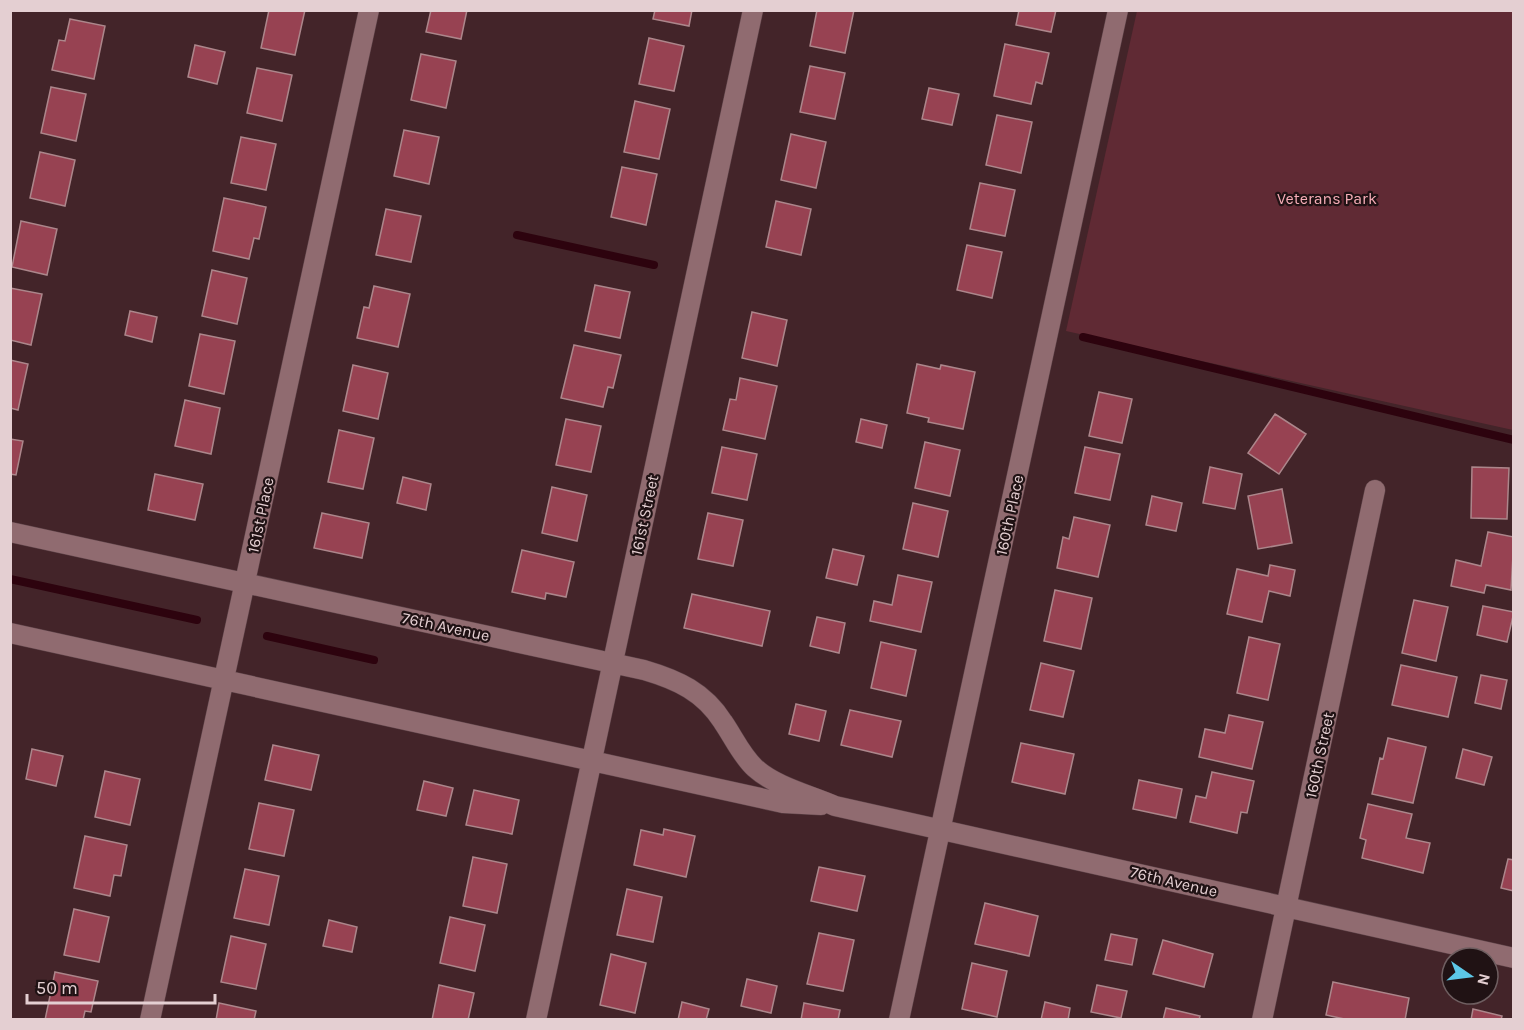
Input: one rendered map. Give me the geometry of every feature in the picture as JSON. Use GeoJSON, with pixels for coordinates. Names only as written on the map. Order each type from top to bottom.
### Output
{"type":"FeatureCollection","features":[{"type":"Feature","properties":{"kind":"street","name":"161st Place"},"geometry":{"type":"LineString","coordinates":[[150,1020],[369,10]]}},
{"type":"Feature","properties":{"kind":"street","name":"161st Street"},"geometry":{"type":"LineString","coordinates":[[536,1020],[753,10]]}},
{"type":"Feature","properties":{"kind":"street","name":"160th Place"},"geometry":{"type":"LineString","coordinates":[[899,1020],[1118,10]]}},
{"type":"Feature","properties":{"kind":"street","name":"160th Street"},"geometry":{"type":"LineString","coordinates":[[1262,1020],[1375,490]]}},
{"type":"Feature","properties":{"kind":"street","name":"76th Avenue"},"geometry":{"type":"LineString","coordinates":[[10,532],[612,662],[672,678],[692,688],[709,704],[739,750],[754,768],[768,777],[835,806]]}},
{"type":"Feature","properties":{"kind":"street","name":"76th Avenue"},"geometry":{"type":"LineString","coordinates":[[10,633],[783,803],[835,806],[1514,958]]}},
{"type":"Feature","properties":{"kind":"green space","name":"Veterans Park"},"geometry":{"type":"Polygon","coordinates":[[[1137,11],[1513,11],[1513,430],[1066,331],[1137,11]]]}},
{"type":"Feature","properties":{"kind":"building"},"geometry":{"type":"Polygon","coordinates":[[[269,10],[305,10],[295,55],[261,48],[269,10]]]}},
{"type":"Feature","properties":{"kind":"building"},"geometry":{"type":"Polygon","coordinates":[[[431,10],[467,10],[461,39],[426,32],[431,10]]]}},
{"type":"Feature","properties":{"kind":"building"},"geometry":{"type":"Polygon","coordinates":[[[655,10],[692,10],[689,26],[653,19],[655,10]]]}},
{"type":"Feature","properties":{"kind":"building"},"geometry":{"type":"Polygon","coordinates":[[[817,10],[854,10],[845,53],[810,46],[817,10]]]}},
{"type":"Feature","properties":{"kind":"building"},"geometry":{"type":"Polygon","coordinates":[[[1019,10],[1056,10],[1051,32],[1016,25],[1019,10]]]}},
{"type":"Feature","properties":{"kind":"building"},"geometry":{"type":"Polygon","coordinates":[[[70,19],[105,26],[94,79],[52,70],[59,40],[65,41],[70,19]]]}},
{"type":"Feature","properties":{"kind":"building"},"geometry":{"type":"Polygon","coordinates":[[[649,38],[684,46],[674,91],[639,84],[649,38]]]}},
{"type":"Feature","properties":{"kind":"building"},"geometry":{"type":"Polygon","coordinates":[[[1005,44],[1049,53],[1042,84],[1036,82],[1031,104],[994,96],[1005,44]]]}},
{"type":"Feature","properties":{"kind":"building"},"geometry":{"type":"Polygon","coordinates":[[[195,45],[225,52],[217,84],[188,77],[195,45]]]}},
{"type":"Feature","properties":{"kind":"building"},"geometry":{"type":"Polygon","coordinates":[[[421,54],[456,61],[446,108],[411,100],[421,54]]]}},
{"type":"Feature","properties":{"kind":"building"},"geometry":{"type":"Polygon","coordinates":[[[810,66],[845,73],[835,119],[800,112],[810,66]]]}},
{"type":"Feature","properties":{"kind":"building"},"geometry":{"type":"Polygon","coordinates":[[[257,68],[292,75],[282,121],[247,113],[257,68]]]}},
{"type":"Feature","properties":{"kind":"building"},"geometry":{"type":"Polygon","coordinates":[[[51,87],[86,94],[76,141],[41,133],[51,87]]]}},
{"type":"Feature","properties":{"kind":"building"},"geometry":{"type":"Polygon","coordinates":[[[929,88],[959,94],[952,125],[922,119],[929,88]]]}},
{"type":"Feature","properties":{"kind":"building"},"geometry":{"type":"Polygon","coordinates":[[[635,101],[670,109],[659,159],[624,152],[635,101]]]}},
{"type":"Feature","properties":{"kind":"building"},"geometry":{"type":"Polygon","coordinates":[[[997,115],[1032,122],[1021,173],[986,165],[997,115]]]}},
{"type":"Feature","properties":{"kind":"building"},"geometry":{"type":"Polygon","coordinates":[[[404,130],[439,137],[429,184],[394,176],[404,130]]]}},
{"type":"Feature","properties":{"kind":"building"},"geometry":{"type":"Polygon","coordinates":[[[791,134],[826,142],[816,188],[781,180],[791,134]]]}},
{"type":"Feature","properties":{"kind":"building"},"geometry":{"type":"Polygon","coordinates":[[[241,137],[276,144],[266,190],[231,183],[241,137]]]}},
{"type":"Feature","properties":{"kind":"building"},"geometry":{"type":"Polygon","coordinates":[[[40,152],[75,160],[65,206],[30,198],[40,152]]]}},
{"type":"Feature","properties":{"kind":"building"},"geometry":{"type":"Polygon","coordinates":[[[622,167],[657,174],[646,225],[611,217],[622,167]]]}},
{"type":"Feature","properties":{"kind":"building"},"geometry":{"type":"Polygon","coordinates":[[[980,183],[1015,190],[1005,236],[970,229],[980,183]]]}},
{"type":"Feature","properties":{"kind":"building"},"geometry":{"type":"Polygon","coordinates":[[[224,198],[266,207],[259,239],[254,238],[249,259],[213,251],[224,198]]]}},
{"type":"Feature","properties":{"kind":"building"},"geometry":{"type":"Polygon","coordinates":[[[776,201],[811,209],[801,255],[766,247],[776,201]]]}},
{"type":"Feature","properties":{"kind":"building"},"geometry":{"type":"Polygon","coordinates":[[[386,209],[421,216],[411,262],[376,255],[386,209]]]}},
{"type":"Feature","properties":{"kind":"building"},"geometry":{"type":"Polygon","coordinates":[[[21,221],[57,229],[47,275],[12,267],[21,221]]]}},
{"type":"Feature","properties":{"kind":"building"},"geometry":{"type":"Polygon","coordinates":[[[967,245],[1002,252],[992,298],[957,290],[967,245]]]}},
{"type":"Feature","properties":{"kind":"building"},"geometry":{"type":"Polygon","coordinates":[[[212,270],[247,278],[237,324],[202,316],[212,270]]]}},
{"type":"Feature","properties":{"kind":"building"},"geometry":{"type":"Polygon","coordinates":[[[595,285],[630,292],[620,338],[585,331],[595,285]]]}},
{"type":"Feature","properties":{"kind":"building"},"geometry":{"type":"Polygon","coordinates":[[[374,286],[410,294],[398,347],[357,338],[364,307],[369,308],[374,286]]]}},
{"type":"Feature","properties":{"kind":"building"},"geometry":{"type":"Polygon","coordinates":[[[10,288],[42,294],[31,345],[10,340],[10,288]]]}},
{"type":"Feature","properties":{"kind":"building"},"geometry":{"type":"Polygon","coordinates":[[[130,311],[157,317],[152,342],[125,335],[130,311]]]}},
{"type":"Feature","properties":{"kind":"building"},"geometry":{"type":"Polygon","coordinates":[[[752,312],[787,320],[777,366],[742,358],[752,312]]]}},
{"type":"Feature","properties":{"kind":"building"},"geometry":{"type":"Polygon","coordinates":[[[200,334],[235,341],[224,394],[189,386],[200,334]]]}},
{"type":"Feature","properties":{"kind":"building"},"geometry":{"type":"Polygon","coordinates":[[[574,345],[621,355],[613,388],[608,387],[603,407],[561,398],[574,345]]]}},
{"type":"Feature","properties":{"kind":"building"},"geometry":{"type":"Polygon","coordinates":[[[10,360],[28,364],[18,410],[10,408],[10,360]]]}},
{"type":"Feature","properties":{"kind":"building"},"geometry":{"type":"Polygon","coordinates":[[[917,364],[940,369],[941,365],[975,372],[963,429],[928,422],[929,418],[907,413],[917,364]]]}},
{"type":"Feature","properties":{"kind":"building"},"geometry":{"type":"Polygon","coordinates":[[[353,365],[388,373],[378,419],[343,411],[353,365]]]}},
{"type":"Feature","properties":{"kind":"building"},"geometry":{"type":"Polygon","coordinates":[[[740,378],[777,386],[765,439],[723,430],[730,399],[736,400],[740,378]]]}},
{"type":"Feature","properties":{"kind":"building"},"geometry":{"type":"Polygon","coordinates":[[[1099,392],[1132,399],[1122,443],[1089,436],[1099,392]]]}},
{"type":"Feature","properties":{"kind":"building"},"geometry":{"type":"Polygon","coordinates":[[[185,400],[220,408],[211,454],[175,446],[185,400]]]}},
{"type":"Feature","properties":{"kind":"building"},"geometry":{"type":"Polygon","coordinates":[[[1275,414],[1306,434],[1279,474],[1248,453],[1275,414]]]}},
{"type":"Feature","properties":{"kind":"building"},"geometry":{"type":"Polygon","coordinates":[[[566,419],[601,426],[591,472],[556,465],[566,419]]]}},
{"type":"Feature","properties":{"kind":"building"},"geometry":{"type":"Polygon","coordinates":[[[861,419],[887,425],[882,448],[856,442],[861,419]]]}},
{"type":"Feature","properties":{"kind":"building"},"geometry":{"type":"Polygon","coordinates":[[[339,430],[374,438],[363,489],[328,482],[339,430]]]}},
{"type":"Feature","properties":{"kind":"building"},"geometry":{"type":"Polygon","coordinates":[[[10,439],[23,441],[16,475],[10,474],[10,439]]]}},
{"type":"Feature","properties":{"kind":"building"},"geometry":{"type":"Polygon","coordinates":[[[925,442],[960,450],[950,496],[915,488],[925,442]]]}},
{"type":"Feature","properties":{"kind":"building"},"geometry":{"type":"Polygon","coordinates":[[[722,447],[757,454],[747,500],[712,493],[722,447]]]}},
{"type":"Feature","properties":{"kind":"building"},"geometry":{"type":"Polygon","coordinates":[[[1085,447],[1120,454],[1110,500],[1075,493],[1085,447]]]}},
{"type":"Feature","properties":{"kind":"building"},"geometry":{"type":"Polygon","coordinates":[[[1210,467],[1242,474],[1235,509],[1203,503],[1210,467]]]}},
{"type":"Feature","properties":{"kind":"building"},"geometry":{"type":"Polygon","coordinates":[[[1472,467],[1509,468],[1507,519],[1471,518],[1472,467]]]}},
{"type":"Feature","properties":{"kind":"building"},"geometry":{"type":"Polygon","coordinates":[[[155,474],[203,484],[195,520],[148,510],[155,474]]]}},
{"type":"Feature","properties":{"kind":"building"},"geometry":{"type":"Polygon","coordinates":[[[403,477],[431,484],[426,510],[397,503],[403,477]]]}},
{"type":"Feature","properties":{"kind":"building"},"geometry":{"type":"Polygon","coordinates":[[[552,487],[587,495],[577,541],[542,533],[552,487]]]}},
{"type":"Feature","properties":{"kind":"building"},"geometry":{"type":"Polygon","coordinates":[[[1282,489],[1292,543],[1258,549],[1248,496],[1282,489]]]}},
{"type":"Feature","properties":{"kind":"building"},"geometry":{"type":"Polygon","coordinates":[[[1152,496],[1182,503],[1176,531],[1146,525],[1152,496]]]}},
{"type":"Feature","properties":{"kind":"building"},"geometry":{"type":"Polygon","coordinates":[[[913,503],[948,511],[938,557],[903,549],[913,503]]]}},
{"type":"Feature","properties":{"kind":"building"},"geometry":{"type":"Polygon","coordinates":[[[322,513],[369,523],[362,558],[314,548],[322,513]]]}},
{"type":"Feature","properties":{"kind":"building"},"geometry":{"type":"Polygon","coordinates":[[[708,513],[743,520],[733,566],[698,559],[708,513]]]}},
{"type":"Feature","properties":{"kind":"building"},"geometry":{"type":"Polygon","coordinates":[[[1074,517],[1110,525],[1098,577],[1057,568],[1063,537],[1069,539],[1074,517]]]}},
{"type":"Feature","properties":{"kind":"building"},"geometry":{"type":"Polygon","coordinates":[[[1488,532],[1514,537],[1511,590],[1486,585],[1484,593],[1451,586],[1456,560],[1481,566],[1488,532]]]}},
{"type":"Feature","properties":{"kind":"building"},"geometry":{"type":"Polygon","coordinates":[[[833,549],[864,556],[857,585],[826,578],[833,549]]]}},
{"type":"Feature","properties":{"kind":"building"},"geometry":{"type":"Polygon","coordinates":[[[522,550],[574,562],[566,597],[546,593],[545,599],[512,592],[522,550]]]}},
{"type":"Feature","properties":{"kind":"building"},"geometry":{"type":"Polygon","coordinates":[[[1270,565],[1295,570],[1290,596],[1269,591],[1262,622],[1227,614],[1237,569],[1268,576],[1270,565]]]}},
{"type":"Feature","properties":{"kind":"building"},"geometry":{"type":"Polygon","coordinates":[[[898,575],[932,582],[921,632],[870,621],[874,601],[892,605],[898,575]]]}},
{"type":"Feature","properties":{"kind":"building"},"geometry":{"type":"Polygon","coordinates":[[[1055,590],[1092,598],[1081,649],[1044,641],[1055,590]]]}},
{"type":"Feature","properties":{"kind":"building"},"geometry":{"type":"Polygon","coordinates":[[[692,594],[770,611],[762,646],[684,628],[692,594]]]}},
{"type":"Feature","properties":{"kind":"building"},"geometry":{"type":"Polygon","coordinates":[[[1414,600],[1448,607],[1436,661],[1402,653],[1414,600]]]}},
{"type":"Feature","properties":{"kind":"building"},"geometry":{"type":"Polygon","coordinates":[[[1483,606],[1514,612],[1507,642],[1477,635],[1483,606]]]}},
{"type":"Feature","properties":{"kind":"building"},"geometry":{"type":"Polygon","coordinates":[[[817,617],[845,623],[839,653],[810,646],[817,617]]]}},
{"type":"Feature","properties":{"kind":"building"},"geometry":{"type":"Polygon","coordinates":[[[1249,637],[1280,644],[1268,700],[1237,693],[1249,637]]]}},
{"type":"Feature","properties":{"kind":"building"},"geometry":{"type":"Polygon","coordinates":[[[881,642],[916,650],[906,696],[871,688],[881,642]]]}},
{"type":"Feature","properties":{"kind":"building"},"geometry":{"type":"Polygon","coordinates":[[[1041,663],[1074,671],[1063,717],[1030,710],[1041,663]]]}},
{"type":"Feature","properties":{"kind":"building"},"geometry":{"type":"Polygon","coordinates":[[[1401,665],[1457,677],[1448,717],[1392,705],[1401,665]]]}},
{"type":"Feature","properties":{"kind":"building"},"geometry":{"type":"Polygon","coordinates":[[[1481,675],[1507,680],[1501,709],[1475,703],[1481,675]]]}},
{"type":"Feature","properties":{"kind":"building"},"geometry":{"type":"Polygon","coordinates":[[[796,704],[826,711],[819,741],[789,734],[796,704]]]}},
{"type":"Feature","properties":{"kind":"building"},"geometry":{"type":"Polygon","coordinates":[[[850,710],[901,721],[892,757],[841,745],[850,710]]]}},
{"type":"Feature","properties":{"kind":"building"},"geometry":{"type":"Polygon","coordinates":[[[1229,715],[1263,722],[1252,769],[1199,757],[1205,729],[1225,733],[1229,715]]]}},
{"type":"Feature","properties":{"kind":"building"},"geometry":{"type":"Polygon","coordinates":[[[1388,738],[1426,747],[1413,803],[1372,794],[1380,758],[1383,759],[1388,738]]]}},
{"type":"Feature","properties":{"kind":"building"},"geometry":{"type":"Polygon","coordinates":[[[1021,743],[1074,754],[1065,794],[1012,782],[1021,743]]]}},
{"type":"Feature","properties":{"kind":"building"},"geometry":{"type":"Polygon","coordinates":[[[273,745],[319,755],[311,790],[265,780],[273,745]]]}},
{"type":"Feature","properties":{"kind":"building"},"geometry":{"type":"Polygon","coordinates":[[[32,749],[63,756],[56,786],[26,779],[32,749]]]}},
{"type":"Feature","properties":{"kind":"building"},"geometry":{"type":"Polygon","coordinates":[[[1463,749],[1492,757],[1484,785],[1456,778],[1463,749]]]}},
{"type":"Feature","properties":{"kind":"building"},"geometry":{"type":"Polygon","coordinates":[[[105,771],[140,779],[130,825],[95,817],[105,771]]]}},
{"type":"Feature","properties":{"kind":"building"},"geometry":{"type":"Polygon","coordinates":[[[1212,772],[1254,781],[1247,813],[1241,812],[1237,833],[1190,822],[1196,796],[1206,798],[1212,772]]]}},
{"type":"Feature","properties":{"kind":"building"},"geometry":{"type":"Polygon","coordinates":[[[1139,780],[1182,789],[1176,818],[1133,809],[1139,780]]]}},
{"type":"Feature","properties":{"kind":"building"},"geometry":{"type":"Polygon","coordinates":[[[424,781],[453,788],[446,816],[417,810],[424,781]]]}},
{"type":"Feature","properties":{"kind":"building"},"geometry":{"type":"Polygon","coordinates":[[[474,790],[519,800],[512,834],[466,825],[474,790]]]}},
{"type":"Feature","properties":{"kind":"building"},"geometry":{"type":"Polygon","coordinates":[[[259,803],[294,810],[284,856],[249,849],[259,803]]]}},
{"type":"Feature","properties":{"kind":"building"},"geometry":{"type":"Polygon","coordinates":[[[1368,804],[1412,814],[1406,838],[1430,843],[1423,873],[1362,858],[1366,840],[1360,838],[1368,804]]]}},
{"type":"Feature","properties":{"kind":"building"},"geometry":{"type":"Polygon","coordinates":[[[664,829],[695,836],[686,877],[634,865],[641,830],[663,835],[664,829]]]}},
{"type":"Feature","properties":{"kind":"building"},"geometry":{"type":"Polygon","coordinates":[[[85,836],[127,845],[121,876],[114,875],[110,896],[74,888],[85,836]]]}},
{"type":"Feature","properties":{"kind":"building"},"geometry":{"type":"Polygon","coordinates":[[[473,857],[507,864],[497,913],[463,906],[473,857]]]}},
{"type":"Feature","properties":{"kind":"building"},"geometry":{"type":"Polygon","coordinates":[[[1508,859],[1514,860],[1514,891],[1501,888],[1508,859]]]}},
{"type":"Feature","properties":{"kind":"building"},"geometry":{"type":"Polygon","coordinates":[[[819,867],[865,876],[857,911],[811,901],[819,867]]]}},
{"type":"Feature","properties":{"kind":"building"},"geometry":{"type":"Polygon","coordinates":[[[245,869],[279,876],[269,925],[234,918],[245,869]]]}},
{"type":"Feature","properties":{"kind":"building"},"geometry":{"type":"Polygon","coordinates":[[[627,889],[662,897],[653,942],[617,935],[627,889]]]}},
{"type":"Feature","properties":{"kind":"building"},"geometry":{"type":"Polygon","coordinates":[[[985,903],[1038,916],[1029,956],[975,944],[985,903]]]}},
{"type":"Feature","properties":{"kind":"building"},"geometry":{"type":"Polygon","coordinates":[[[74,909],[109,917],[99,962],[64,955],[74,909]]]}},
{"type":"Feature","properties":{"kind":"building"},"geometry":{"type":"Polygon","coordinates":[[[450,917],[485,925],[475,971],[440,963],[450,917]]]}},
{"type":"Feature","properties":{"kind":"building"},"geometry":{"type":"Polygon","coordinates":[[[329,920],[357,927],[352,952],[323,946],[329,920]]]}},
{"type":"Feature","properties":{"kind":"building"},"geometry":{"type":"Polygon","coordinates":[[[819,933],[854,940],[843,991],[807,984],[819,933]]]}},
{"type":"Feature","properties":{"kind":"building"},"geometry":{"type":"Polygon","coordinates":[[[1111,934],[1137,939],[1132,965],[1105,960],[1111,934]]]}},
{"type":"Feature","properties":{"kind":"building"},"geometry":{"type":"Polygon","coordinates":[[[231,936],[266,944],[256,989],[221,982],[231,936]]]}},
{"type":"Feature","properties":{"kind":"building"},"geometry":{"type":"Polygon","coordinates":[[[1163,940],[1213,954],[1204,987],[1153,974],[1163,940]]]}},
{"type":"Feature","properties":{"kind":"building"},"geometry":{"type":"Polygon","coordinates":[[[611,954],[646,963],[635,1013],[600,1005],[611,954]]]}},
{"type":"Feature","properties":{"kind":"building"},"geometry":{"type":"Polygon","coordinates":[[[972,963],[1007,971],[997,1017],[962,1009],[972,963]]]}},
{"type":"Feature","properties":{"kind":"building"},"geometry":{"type":"Polygon","coordinates":[[[55,972],[98,981],[91,1012],[85,1011],[83,1020],[45,1020],[55,972]]]}},
{"type":"Feature","properties":{"kind":"building"},"geometry":{"type":"Polygon","coordinates":[[[747,979],[777,986],[771,1013],[741,1006],[747,979]]]}},
{"type":"Feature","properties":{"kind":"building"},"geometry":{"type":"Polygon","coordinates":[[[1333,982],[1409,998],[1405,1020],[1349,1020],[1326,1015],[1333,982]]]}},
{"type":"Feature","properties":{"kind":"building"},"geometry":{"type":"Polygon","coordinates":[[[439,985],[474,993],[468,1020],[432,1020],[439,985]]]}},
{"type":"Feature","properties":{"kind":"building"},"geometry":{"type":"Polygon","coordinates":[[[1097,985],[1127,991],[1121,1018],[1091,1012],[1097,985]]]}},
{"type":"Feature","properties":{"kind":"building"},"geometry":{"type":"Polygon","coordinates":[[[682,1002],[709,1009],[706,1020],[678,1020],[682,1002]]]}},
{"type":"Feature","properties":{"kind":"building"},"geometry":{"type":"Polygon","coordinates":[[[1045,1002],[1070,1008],[1068,1020],[1041,1020],[1045,1002]]]}},
{"type":"Feature","properties":{"kind":"building"},"geometry":{"type":"Polygon","coordinates":[[[219,1003],[256,1011],[254,1020],[216,1020],[219,1003]]]}},
{"type":"Feature","properties":{"kind":"building"},"geometry":{"type":"Polygon","coordinates":[[[804,1003],[840,1010],[838,1020],[801,1020],[804,1003]]]}},
{"type":"Feature","properties":{"kind":"building"},"geometry":{"type":"Polygon","coordinates":[[[1166,1008],[1200,1016],[1199,1020],[1163,1020],[1166,1008]]]}},
{"type":"Feature","properties":{"kind":"building"},"geometry":{"type":"Polygon","coordinates":[[[1473,1009],[1502,1016],[1501,1020],[1471,1020],[1473,1009]]]}},
{"type":"Feature","properties":{"kind":"waterway"},"geometry":{"type":"LineString","coordinates":[[517,235],[654,265]]}},
{"type":"Feature","properties":{"kind":"waterway"},"geometry":{"type":"LineString","coordinates":[[1083,337],[1514,440]]}},
{"type":"Feature","properties":{"kind":"waterway"},"geometry":{"type":"LineString","coordinates":[[10,579],[197,620]]}},
{"type":"Feature","properties":{"kind":"waterway"},"geometry":{"type":"LineString","coordinates":[[267,636],[374,660]]}}]}
